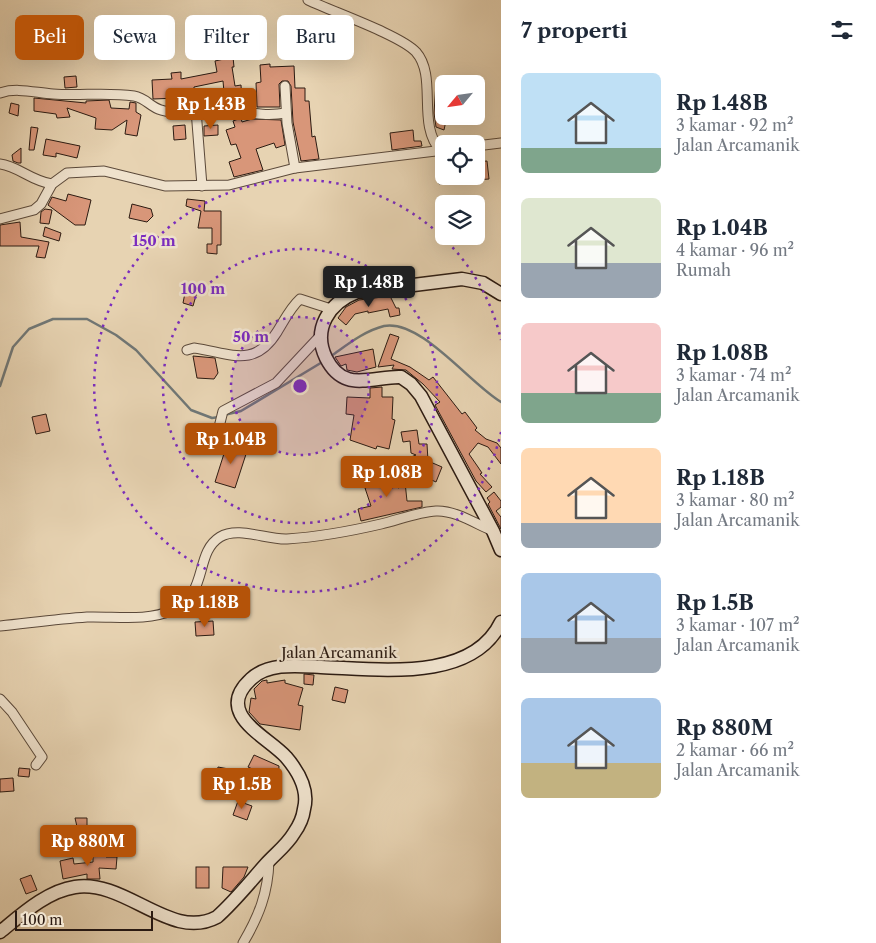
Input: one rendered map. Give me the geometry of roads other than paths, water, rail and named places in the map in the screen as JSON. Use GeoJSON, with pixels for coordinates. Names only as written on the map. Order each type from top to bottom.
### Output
{"type":"FeatureCollection","features":[{"type":"Feature","properties":{"kind":"street"},"geometry":{"type":"LineString","coordinates":[[308,0],[398,40],[415,52],[422,62],[425,74],[427,110],[435,142]]}},
{"type":"Feature","properties":{"kind":"street"},"geometry":{"type":"LineString","coordinates":[[285,86],[286,113],[295,168]]}},
{"type":"Feature","properties":{"kind":"street"},"geometry":{"type":"LineString","coordinates":[[0,93],[16,90],[57,94],[102,93],[145,99],[161,110],[224,110],[258,116],[286,113]]}},
{"type":"Feature","properties":{"kind":"street"},"geometry":{"type":"LineString","coordinates":[[196,110],[202,186]]}},
{"type":"Feature","properties":{"kind":"street"},"geometry":{"type":"LineString","coordinates":[[485,145],[501,143]]}},
{"type":"Feature","properties":{"kind":"street"},"geometry":{"type":"LineString","coordinates":[[0,219],[34,210],[40,204],[52,184],[67,173],[95,171],[118,174],[165,186],[239,184],[277,171],[295,168],[435,152]]}},
{"type":"Feature","properties":{"kind":"street"},"geometry":{"type":"LineString","coordinates":[[0,164],[14,168],[34,180],[52,184]]}},
{"type":"Feature","properties":{"kind":"street"},"geometry":{"type":"LineString","coordinates":[[216,439],[223,411],[276,383],[320,336],[331,309],[346,296],[358,292],[462,280],[483,283],[501,294]]}},
{"type":"Feature","properties":{"kind":"street"},"geometry":{"type":"LineString","coordinates":[[186,350],[194,348],[248,357],[272,341],[294,304],[300,299],[331,309]]}},
{"type":"Feature","properties":{"kind":"street"},"geometry":{"type":"LineString","coordinates":[[320,336],[330,366],[340,376],[358,381],[401,377],[411,384],[421,396],[493,531],[501,550]]}},
{"type":"Feature","properties":{"kind":"street"},"geometry":{"type":"LineString","coordinates":[[1,628],[87,617],[155,616],[174,609],[187,600],[195,590],[203,570],[206,552],[212,544],[230,533],[287,539],[368,527],[436,511],[449,512],[493,531]]}},
{"type":"Feature","properties":{"kind":"street","name":"Jalan Arcamanik"},"geometry":{"type":"LineString","coordinates":[[0,932],[45,899],[76,886],[94,887],[114,892],[187,924],[201,924],[217,917],[294,833],[305,807],[304,786],[285,756],[250,729],[241,715],[240,696],[252,678],[281,666],[374,669],[445,665],[462,659],[478,650],[492,637],[501,622]]}},
{"type":"Feature","properties":{"kind":"street"},"geometry":{"type":"LineString","coordinates":[[0,699],[12,712],[42,757],[36,765]]}},
{"type":"Feature","properties":{"kind":"street"},"geometry":{"type":"LineString","coordinates":[[243,943],[264,902],[268,884],[269,861]]}},
{"type":"Feature","properties":{"kind":"waterway"},"geometry":{"type":"LineString","coordinates":[[0,386],[13,347],[29,329],[53,319],[87,319],[116,335],[136,350],[191,410],[212,418],[219,417]]}},
{"type":"Feature","properties":{"kind":"waterway"},"geometry":{"type":"LineString","coordinates":[[331,356],[370,331],[384,326],[398,327],[414,332],[429,342],[501,402]]}},
{"type":"Feature","properties":{"kind":"waterway"},"geometry":{"type":"LineString","coordinates":[[224,415],[241,411],[324,361]]}}]}
